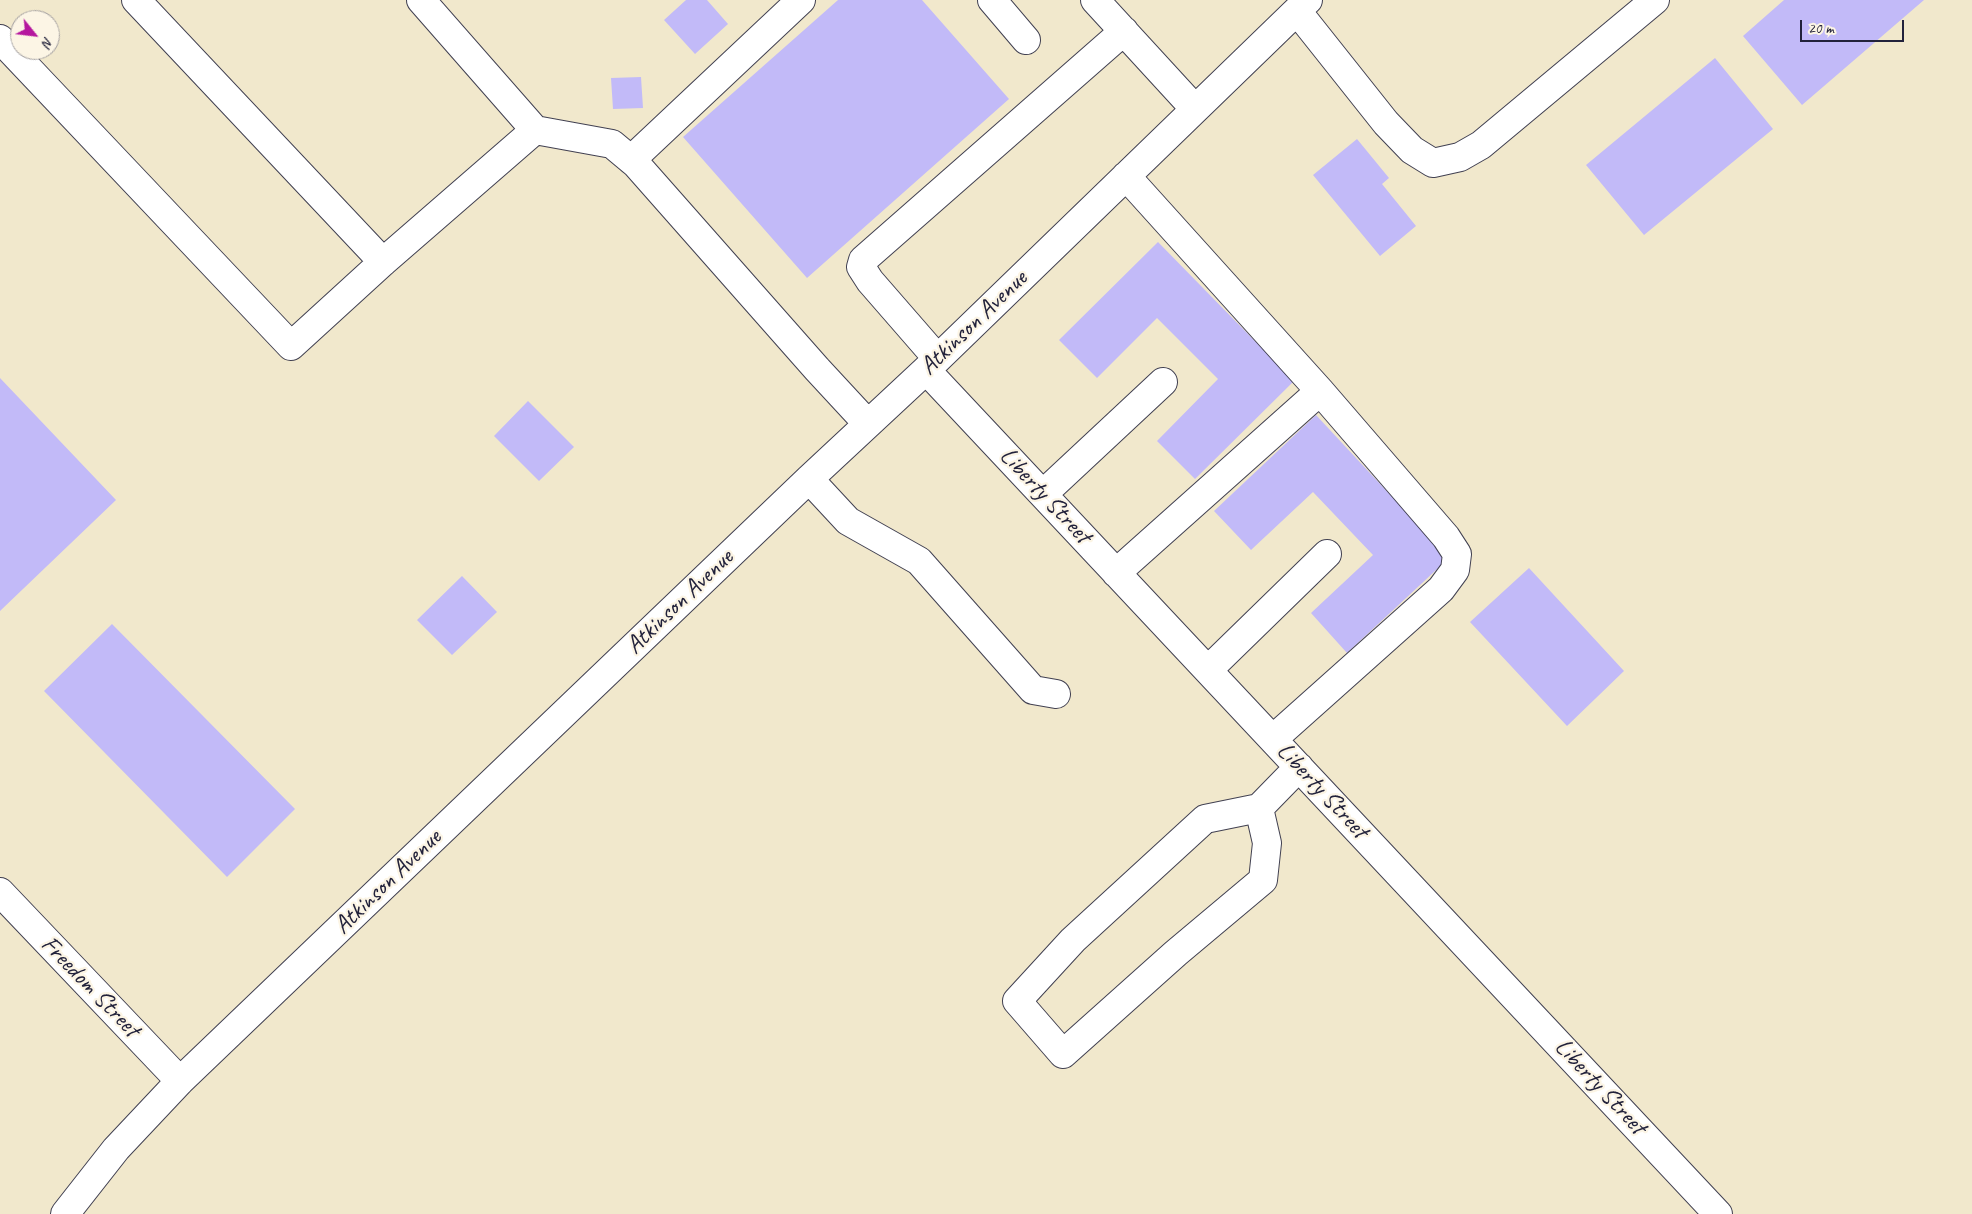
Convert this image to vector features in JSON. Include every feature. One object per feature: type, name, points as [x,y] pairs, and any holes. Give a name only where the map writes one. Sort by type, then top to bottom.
[{"type":"street","points":[[136,0],[383,262]]},
{"type":"street","points":[[421,0],[535,130],[612,144],[631,160],[867,423]]},
{"type":"street","points":[[631,160],[801,0]]},
{"type":"street","points":[[992,0],[1026,40]]},
{"type":"street","points":[[1095,0],[1195,109]]},
{"type":"street","points":[[1302,5],[1386,123],[1412,150],[1433,163],[1460,157],[1481,145],[1655,0]]},
{"type":"street","name":"Atkinson Avenue","points":[[65,1214],[116,1149],[180,1081],[867,423],[932,364],[1302,5]]},
{"type":"street","name":"Liberty Street","points":[[1124,31],[863,260],[861,267],[870,282],[932,364],[1043,494],[1718,1214]]},
{"type":"street","points":[[0,39],[291,346],[383,262],[535,130]]},
{"type":"street","points":[[1126,176],[1320,391],[1446,537],[1457,554],[1455,570],[1441,589],[1274,739]]},
{"type":"street","points":[[1043,494],[1163,382]]},
{"type":"street","points":[[1116,573],[1320,391]]},
{"type":"street","points":[[809,479],[848,521],[919,561],[1033,690],[1056,694]]},
{"type":"street","points":[[1208,670],[1327,554]]},
{"type":"street","points":[[1259,808],[1267,843],[1263,880],[1176,953],[1063,1054],[1017,1001],[1073,940],[1205,819],[1259,808],[1299,767]]},
{"type":"street","name":"Freedom Street","points":[[0,892],[180,1081]]},
{"type":"building","points":[[686,0],[707,0],[728,24],[695,54],[664,20]]},
{"type":"building","points":[[838,0],[922,0],[1009,99],[807,278],[683,137]]},
{"type":"building","points":[[1784,0],[1924,0],[1802,105],[1743,36]]},
{"type":"building","points":[[1715,58],[1773,129],[1644,235],[1586,165]]},
{"type":"building","points":[[641,77],[643,108],[613,109],[611,78]]},
{"type":"building","points":[[1357,139],[1389,178],[1382,184],[1416,226],[1380,256],[1313,175]]},
{"type":"building","points":[[1158,242],[1294,381],[1195,479],[1157,441],[1218,379],[1157,318],[1097,378],[1059,340]]},
{"type":"building","points":[[0,378],[116,500],[0,611]]},
{"type":"building","points":[[528,401],[574,447],[539,481],[494,436]]},
{"type":"building","points":[[1316,415],[1449,558],[1347,653],[1311,613],[1373,555],[1313,492],[1251,550],[1214,511]]},
{"type":"building","points":[[1529,568],[1624,671],[1567,726],[1470,622]]},
{"type":"building","points":[[462,576],[497,612],[452,655],[417,620]]},
{"type":"building","points":[[112,624],[295,809],[227,877],[44,691]]}]
